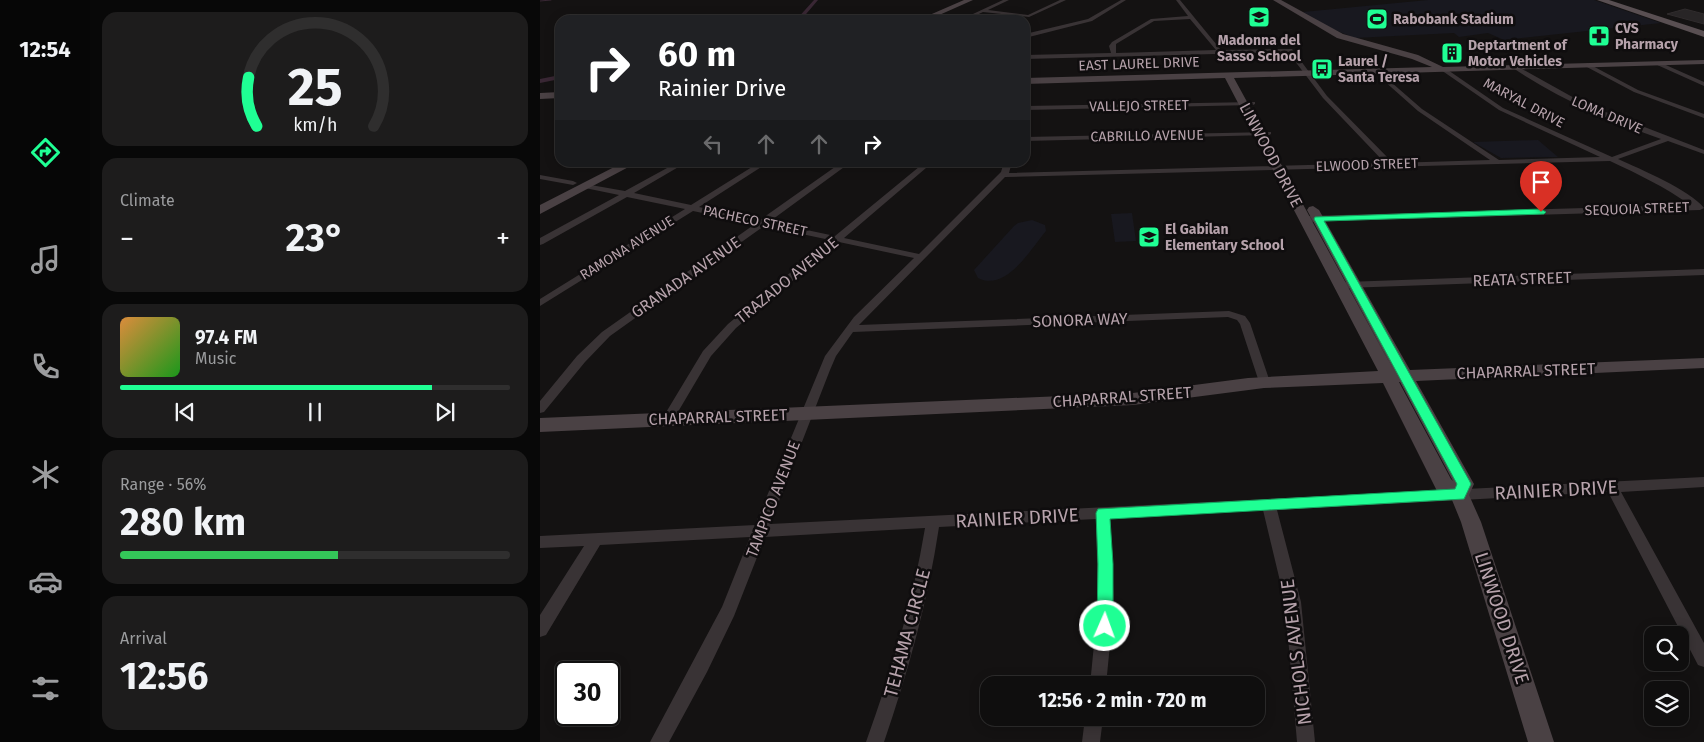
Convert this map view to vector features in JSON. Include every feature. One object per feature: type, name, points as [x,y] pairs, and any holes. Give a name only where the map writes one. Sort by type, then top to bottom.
[{"type":"main road","points":[[1602,0],[1704,34]]},
{"type":"main road","points":[[1613,0],[1704,30]]},
{"type":"street","points":[[933,15],[967,0]]},
{"type":"street","points":[[974,15],[1007,0]]},
{"type":"street","points":[[1030,16],[1064,0]]},
{"type":"street","points":[[1030,35],[1092,19],[1124,0]]},
{"type":"street","points":[[1178,0],[1220,52]]},
{"type":"street","name":"MARYAL DRIVE","points":[[1276,0],[1342,37],[1415,57],[1443,69],[1477,94],[1510,113],[1559,137],[1656,179],[1701,209]]},
{"type":"street","points":[[983,11],[1009,15]]},
{"type":"street","points":[[1114,54],[1113,43],[1151,21],[1192,17]]},
{"type":"street","points":[[1030,57],[1290,50],[1351,125],[1391,165]]},
{"type":"street","name":"EAST LAUREL DRIVE","points":[[1030,81],[1704,62]]},
{"type":"street","points":[[1657,63],[1704,84]]},
{"type":"street","points":[[1586,65],[1642,93],[1704,116]]},
{"type":"street","name":"LOMA DRIVE","points":[[1515,67],[1569,99],[1704,152]]},
{"type":"street","points":[[1376,71],[1420,110],[1497,162]]},
{"type":"street","name":"LINWOOD DRIVE","points":[[1233,75],[1397,376],[1464,484],[1459,495],[1475,534],[1541,742]]},
{"type":"street","points":[[540,95],[555,95]]},
{"type":"street","name":"VALLEJO STREET","points":[[1030,108],[1248,103]]},
{"type":"street","name":"CABRILLO AVENUE","points":[[1030,139],[1265,133]]},
{"type":"street","name":"ELWOOD STREET","points":[[1003,175],[1612,159],[1667,139]]},
{"type":"street","points":[[540,200],[605,167]]},
{"type":"street","points":[[588,186],[585,185],[586,182],[611,167]]},
{"type":"street","points":[[540,210],[624,167]]},
{"type":"street","points":[[540,242],[675,167]]},
{"type":"street","name":"RAMONA AVENUE","points":[[540,303],[758,167]]},
{"type":"street","name":"GRANADA AVENUE","points":[[540,409],[580,359],[606,334],[841,167]]},
{"type":"street","name":"TRAZADO AVENUE","points":[[668,419],[707,354],[723,334],[924,167]]},
{"type":"street","name":"TAMPICO AVENUE","points":[[659,742],[716,637],[761,531],[830,357],[850,329],[1003,175],[1006,167]]},
{"type":"street","points":[[541,177],[573,183]]},
{"type":"street","name":"PACHECO STREET","points":[[588,186],[921,257]]},
{"type":"street","name":"SEQUOIA STREET","points":[[1312,219],[1701,209]]},
{"type":"street","name":"REATA STREET","points":[[1348,285],[1704,272]]},
{"type":"street","name":"SONORA WAY","points":[[850,329],[1229,314],[1241,318],[1245,323],[1264,382]]},
{"type":"street","name":"CHAPARRAL STREET","points":[[540,425],[1159,398],[1237,384],[1264,382],[1704,363]]},
{"type":"street","name":"RAINIER DRIVE","points":[[540,542],[1704,482]]},
{"type":"street","points":[[1612,487],[1704,659]]},
{"type":"street","name":"NICHOLS AVENUE","points":[[1269,505],[1293,602],[1306,742]]},
{"type":"street","points":[[1099,676],[1106,604],[1103,513]]},
{"type":"street","name":"TEHAMA CIRCLE","points":[[875,742],[896,683],[915,618],[933,522]]},
{"type":"street","points":[[540,629],[596,539]]},
{"type":"street","points":[[1091,742],[1093,726]]},
{"type":"shaded area","points":[[1428,0],[1594,0],[1661,23],[1504,40],[1488,33],[1459,37],[1454,33],[1355,38],[1332,29],[1303,12]]},
{"type":"shaded area","points":[[1538,140],[1558,157],[1501,158],[1473,142]]},
{"type":"shaded area","points":[[1132,213],[1136,241],[1115,242],[1111,214]]},
{"type":"shaded area","points":[[1032,220],[1045,225],[1046,231],[1025,258],[1008,274],[998,279],[988,281],[978,278],[974,270],[1014,226],[1018,223]]},
{"type":"building","points":[[1685,9],[1704,14],[1704,24],[1667,14]]},
{"type":"waterway","points":[[540,1],[551,0]]},
{"type":"waterway","points":[[802,15],[816,0]]},
{"type":"waterway","points":[[540,81],[555,78]]},
{"type":"place","name":"Madonna del Sasso School","points":[[1259,17]]},
{"type":"place","name":"Rabobank Stadium","points":[[1377,19]]},
{"type":"place","name":"CVS Pharmacy","points":[[1599,36]]},
{"type":"place","name":"Deptartment of Motor Vehicles","points":[[1452,53]]},
{"type":"place","name":"Laurel / Santa Teresa","points":[[1322,69]]},
{"type":"place","name":"El Gabilan Elementary School","points":[[1149,237]]},
{"type":"route","points":[[1105,626],[1106,564],[1103,513],[1459,495],[1464,484],[1318,219],[1541,212]]}]
